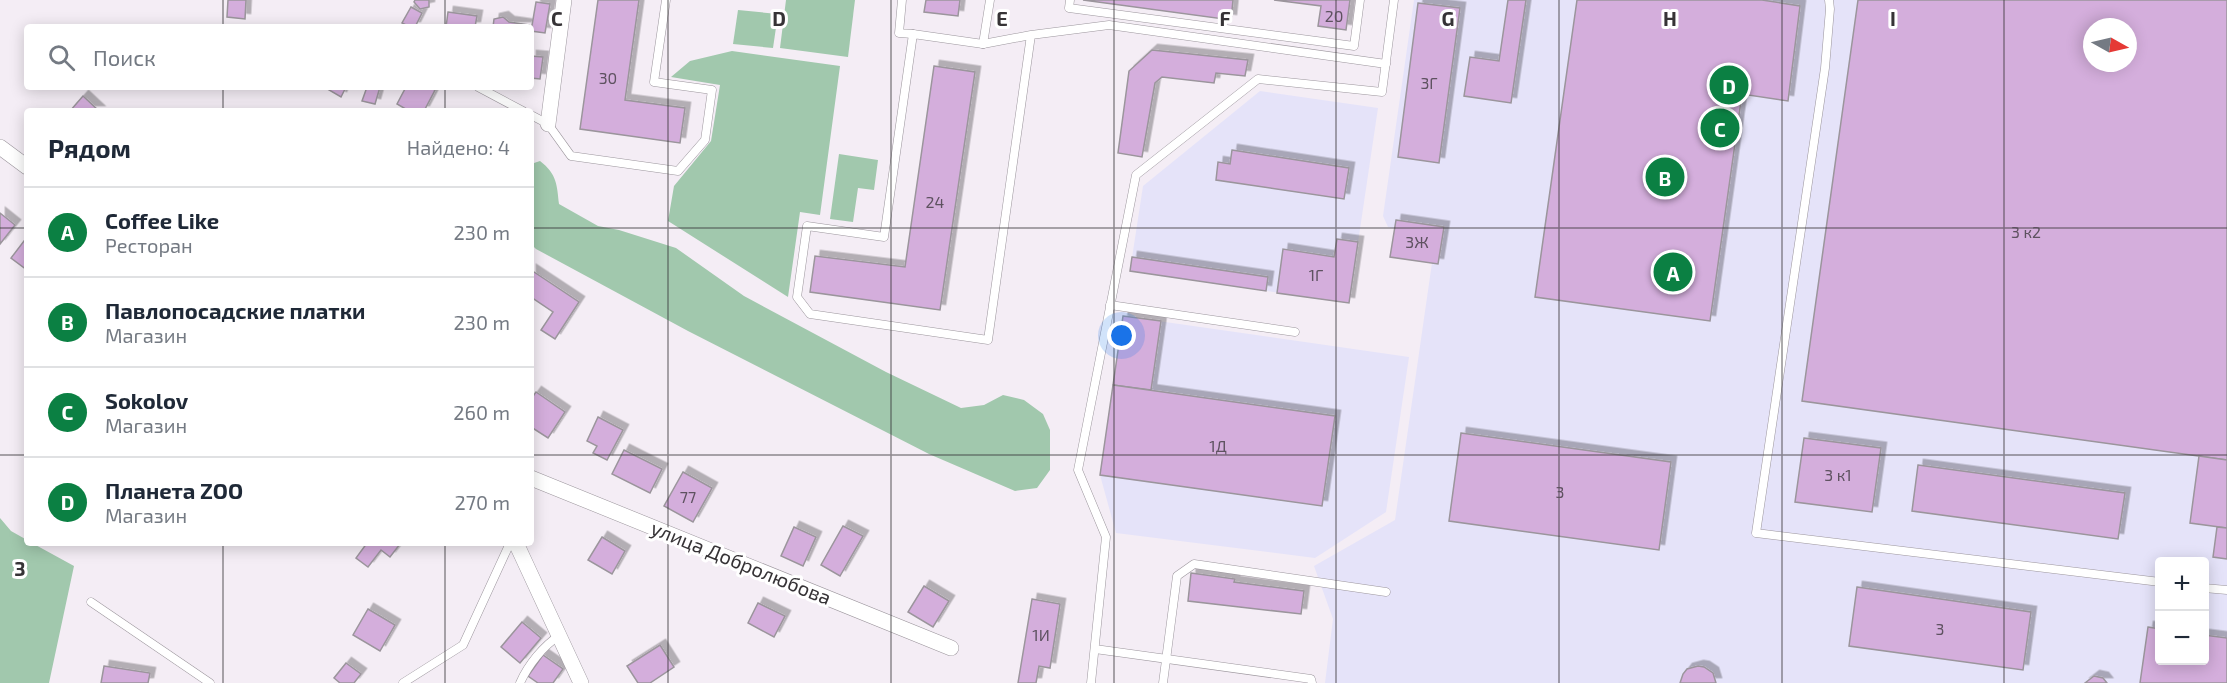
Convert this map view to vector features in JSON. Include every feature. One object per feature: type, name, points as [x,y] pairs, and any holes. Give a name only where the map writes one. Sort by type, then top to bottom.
[{"type":"street","points":[[548,124],[564,0]]},
{"type":"street","points":[[0,147],[24,165]]},
{"type":"street","name":"улица Добролюбова","points":[[534,479],[951,648]]},
{"type":"street","points":[[517,546],[581,683]]},
{"type":"lane","points":[[534,117],[548,124],[571,156],[678,171],[705,140],[712,90],[654,82],[666,0]]},
{"type":"lane","points":[[902,0],[899,33],[984,44],[1031,35],[1109,26],[1386,64]]},
{"type":"lane","points":[[984,44],[990,0]]},
{"type":"lane","points":[[1070,0],[1069,8],[1205,21],[1354,46],[1360,0]]},
{"type":"lane","points":[[1091,683],[1106,537],[1078,470],[1136,175],[1258,79],[1382,92],[1394,0]]},
{"type":"lane","points":[[1829,0],[1825,68],[1756,532],[2155,581]]},
{"type":"lane","points":[[913,34],[884,237],[807,226],[797,297],[810,314],[988,340],[1031,35]]},
{"type":"lane","points":[[484,90],[517,108]]},
{"type":"lane","points":[[1110,305],[1295,332]]},
{"type":"lane","points":[[403,683],[464,645],[509,546]]},
{"type":"lane","points":[[1163,683],[1177,576],[1194,564],[1386,592]]},
{"type":"lane","points":[[2209,588],[2227,590]]},
{"type":"lane","points":[[91,602],[210,683]]},
{"type":"lane","points":[[520,683],[524,672],[550,642],[560,635]]},
{"type":"lane","points":[[1095,649],[1311,679],[1312,683]]},
{"type":"shaded area","points":[[1414,0],[2227,0],[2227,683],[1325,683],[1333,619],[1314,566],[1395,520],[1436,235],[1388,227],[1383,216]]},
{"type":"shaded area","points":[[1260,91],[1378,108],[1349,303],[1130,271],[1143,186]]},
{"type":"shaded area","points":[[1123,316],[1409,357],[1386,512],[1315,558],[1116,533],[1100,475]]},
{"type":"green space","points":[[786,0],[855,0],[848,57],[780,48]]},
{"type":"green space","points":[[738,10],[778,14],[773,48],[733,44]]},
{"type":"green space","points":[[732,51],[840,66],[820,215],[800,212],[788,297],[668,221],[674,186],[711,141],[720,85],[671,77],[690,61]]},
{"type":"green space","points":[[839,154],[878,160],[874,190],[858,188],[853,222],[830,219]]},
{"type":"green space","points":[[540,161],[553,175],[557,185],[559,204],[598,226],[619,230],[676,248],[744,296],[886,372],[961,408],[984,405],[1003,395],[1024,400],[1043,414],[1050,430],[1050,470],[1037,488],[1015,491],[929,454],[688,331],[536,249],[534,247],[534,163]]},
{"type":"green space","points":[[0,518],[11,531],[24,538],[24,546],[37,546],[74,566],[49,683],[0,683]]},
{"type":"building","points":[[228,0],[246,0],[245,19],[227,17]]},
{"type":"building","points":[[415,0],[429,0],[429,7],[420,9],[414,2]]},
{"type":"building","points":[[598,0],[639,0],[625,100],[685,108],[680,143],[580,129]]},
{"type":"building","points":[[926,0],[960,0],[958,16],[924,12]]},
{"type":"building","points":[[1083,0],[1233,0],[1231,20]]},
{"type":"building","points":[[1274,0],[1350,0],[1346,30],[1318,26],[1321,6]]},
{"type":"building","points":[[1508,0],[1526,0],[1511,103],[1464,96],[1470,57],[1499,61]]},
{"type":"building","points":[[1577,0],[1762,0],[1800,6],[1788,101],[1742,94],[1710,321],[1535,297]]},
{"type":"building","points":[[1858,0],[2227,0],[2227,460],[1802,401]]},
{"type":"building","points":[[536,2],[550,4],[545,33],[534,31],[532,24]]},
{"type":"building","points":[[1418,3],[1460,8],[1439,163],[1398,157]]},
{"type":"building","points":[[411,7],[422,13],[416,24],[402,23]]},
{"type":"building","points":[[448,12],[477,16],[476,24],[446,24]]},
{"type":"building","points":[[503,17],[509,22],[522,24],[493,24],[494,19]]},
{"type":"building","points":[[1152,50],[1248,60],[1245,76],[1216,73],[1214,83],[1162,77],[1155,83],[1142,157],[1118,153],[1129,71]]},
{"type":"building","points":[[534,56],[543,57],[540,79],[534,78]]},
{"type":"building","points":[[934,66],[975,72],[940,310],[810,292],[815,256],[905,267]]},
{"type":"building","points":[[329,90],[344,90],[341,97]]},
{"type":"building","points":[[366,90],[379,90],[375,104],[362,101]]},
{"type":"building","points":[[404,90],[435,90],[426,108],[404,108],[397,104]]},
{"type":"building","points":[[83,96],[96,108],[73,108]]},
{"type":"building","points":[[1232,150],[1349,168],[1344,199],[1216,180],[1218,162],[1230,164]]},
{"type":"building","points":[[0,213],[15,225],[0,244]]},
{"type":"building","points":[[1396,220],[1444,227],[1438,264],[1390,257]]},
{"type":"building","points":[[1337,239],[1358,242],[1349,303],[1277,293],[1283,249],[1334,257]]},
{"type":"building","points":[[24,241],[24,268],[11,258]]},
{"type":"building","points":[[1132,257],[1268,277],[1266,291],[1130,271]]},
{"type":"building","points":[[534,272],[579,302],[555,339],[541,330],[553,312],[534,299]]},
{"type":"building","points":[[1123,316],[1161,321],[1151,390],[1113,385]]},
{"type":"building","points":[[1113,385],[1335,416],[1322,506],[1100,475]]},
{"type":"building","points":[[536,392],[565,412],[548,438],[534,429],[534,395]]},
{"type":"building","points":[[598,417],[623,430],[607,460],[593,453],[597,446],[587,441]]},
{"type":"building","points":[[1461,433],[1671,462],[1659,550],[1449,521]]},
{"type":"building","points":[[1804,438],[1881,448],[1872,512],[1795,502]]},
{"type":"building","points":[[624,450],[662,469],[650,493],[612,474]]},
{"type":"building","points":[[2199,456],[2227,460],[2227,528],[2190,523]]},
{"type":"building","points":[[1918,465],[2125,493],[2118,539],[1912,511]]},
{"type":"building","points":[[683,472],[712,488],[693,522],[664,506]]},
{"type":"building","points":[[843,526],[863,536],[840,576],[821,565]]},
{"type":"building","points":[[794,527],[816,537],[803,566],[781,556]]},
{"type":"building","points":[[2217,527],[2227,528],[2227,559],[2213,557]]},
{"type":"building","points":[[602,537],[625,551],[612,574],[588,560]]},
{"type":"building","points":[[365,546],[398,546],[390,557],[381,550],[368,567],[356,558]]},
{"type":"building","points":[[1191,573],[1235,579],[1234,582],[1304,591],[1301,614],[1188,601]]},
{"type":"building","points":[[924,586],[949,601],[933,627],[908,612]]},
{"type":"building","points":[[1857,587],[2031,612],[2023,670],[1849,646]]},
{"type":"building","points":[[1032,599],[1060,604],[1050,668],[1039,666],[1036,683],[1018,683]]},
{"type":"building","points":[[758,603],[785,616],[774,637],[748,623]]},
{"type":"building","points":[[368,609],[395,625],[380,651],[353,635]]},
{"type":"building","points":[[522,622],[541,638],[520,663],[501,647]]},
{"type":"building","points":[[2148,627],[2155,628],[2155,665],[2209,665],[2209,636],[2227,638],[2227,683],[2140,683]]},
{"type":"building","points":[[660,645],[674,667],[650,683],[638,683],[627,666]]},
{"type":"building","points":[[543,655],[563,669],[553,683],[538,683],[528,676]]},
{"type":"building","points":[[346,663],[361,674],[354,683],[340,683],[334,678]]},
{"type":"building","points":[[104,666],[150,673],[148,683],[101,683]]},
{"type":"building","points":[[1698,666],[1713,673],[1716,683],[1680,683],[1687,669]]},
{"type":"building","points":[[2094,676],[2103,678],[2107,683],[2085,683]]},
{"type":"place","name":"Планета ZOO","points":[[1729,85]]},
{"type":"place","name":"Sokolov","points":[[1720,128]]},
{"type":"place","name":"Павлопосадские платки","points":[[1665,177]]},
{"type":"place","name":"Coffee Like","points":[[1673,272]]}]
